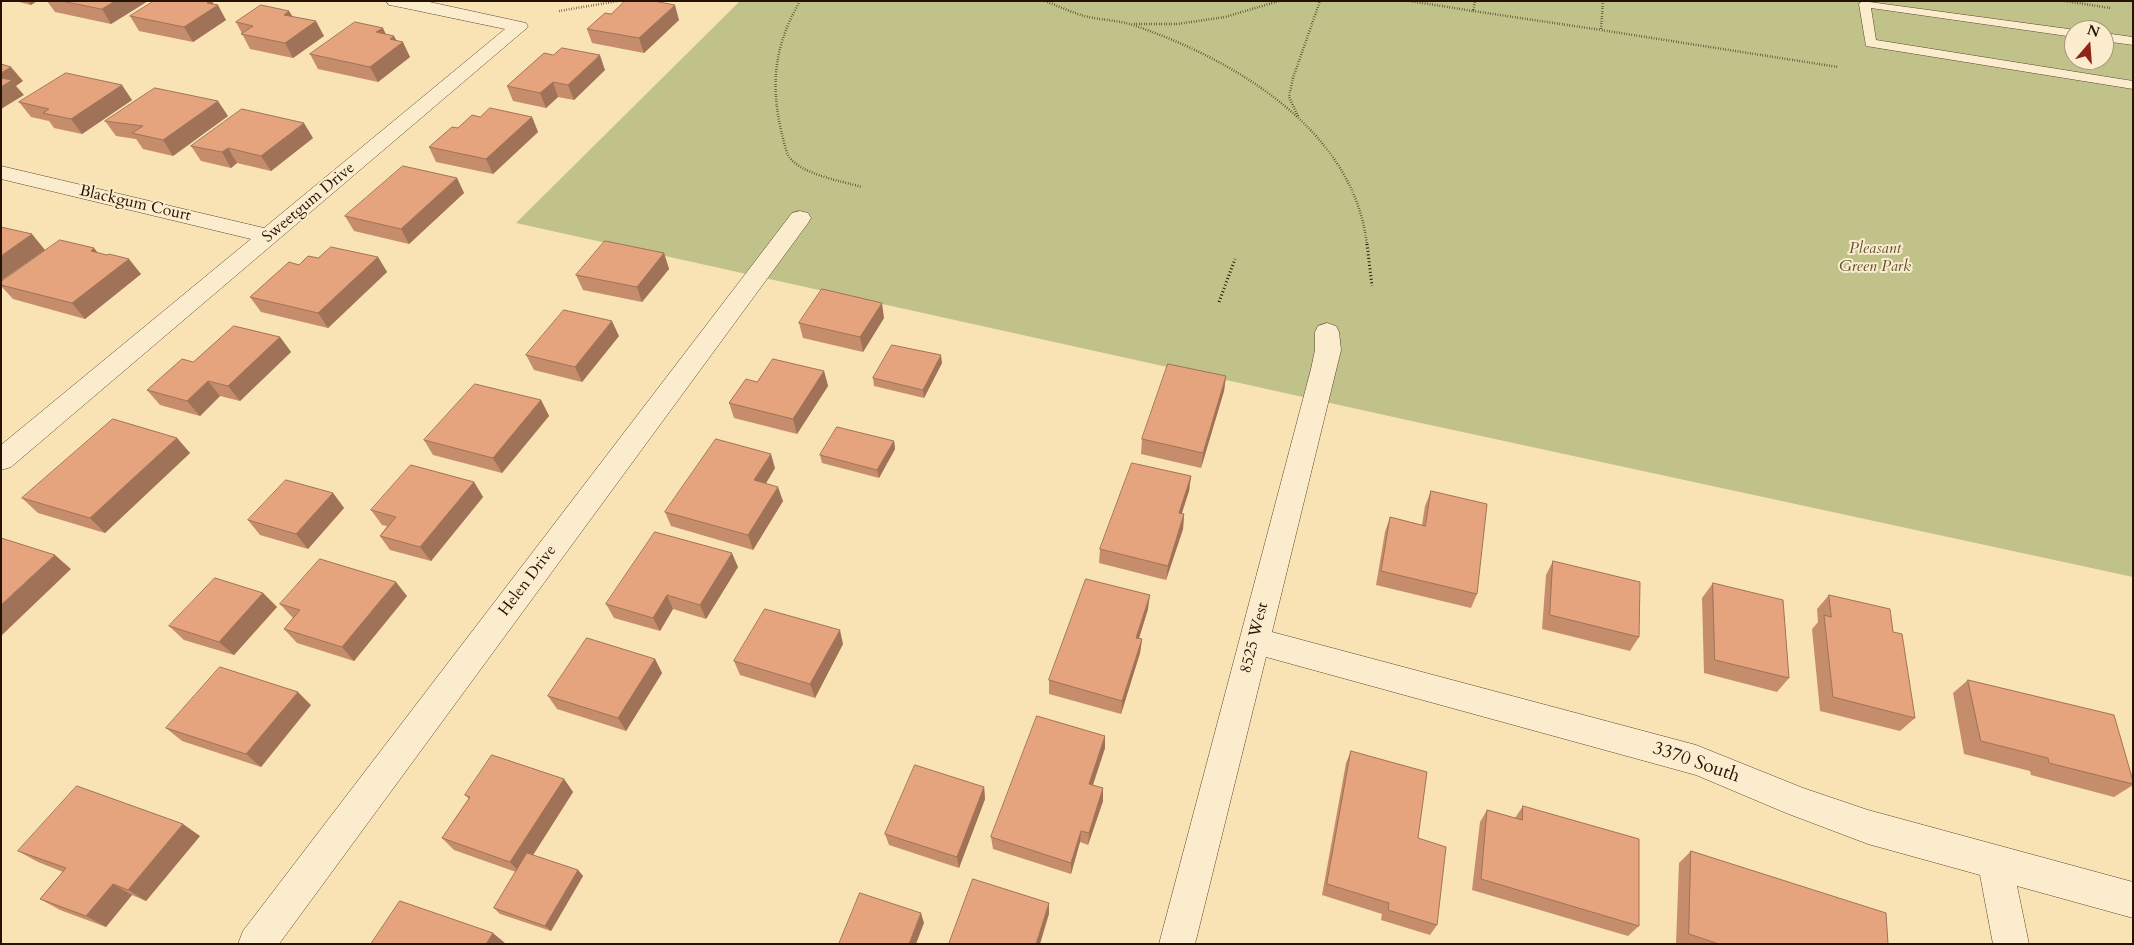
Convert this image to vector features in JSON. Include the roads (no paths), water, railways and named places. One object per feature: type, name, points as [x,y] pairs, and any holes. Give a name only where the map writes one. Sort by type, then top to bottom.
[{"type":"street","name":"Sweetgum Drive","points":[[1,460],[519,27],[474,16],[394,1]]},
{"type":"street","name":"Blackgum Court","points":[[1,172],[269,236]]},
{"type":"street","name":"Helen Drive","points":[[256,944],[800,218]]},
{"type":"street","name":"8525 West","points":[[1177,944],[1324,369],[1328,350],[1327,332]]},
{"type":"street","name":"3370 South","points":[[1254,640],[1696,760],[1807,806],[1868,828],[2133,900]]},
{"type":"street","points":[[1995,862],[2011,944]]},
{"type":"lane","points":[[2064,32],[1865,4],[1870,43],[2133,85]]},
{"type":"lane","points":[[2114,38],[2133,41]]},
{"type":"park label","name":"Pleasant Green Park","points":[[1875,258]]}]
